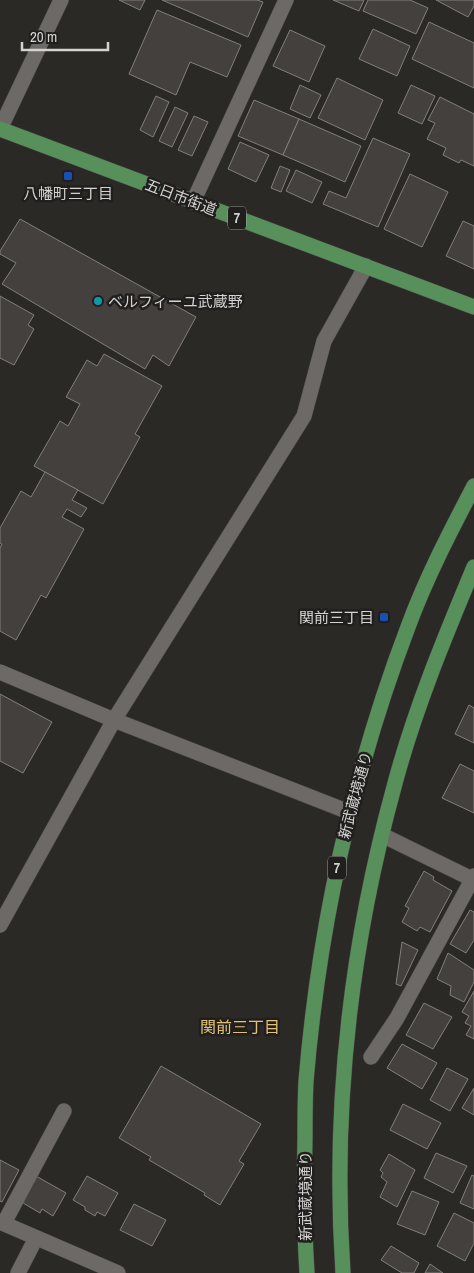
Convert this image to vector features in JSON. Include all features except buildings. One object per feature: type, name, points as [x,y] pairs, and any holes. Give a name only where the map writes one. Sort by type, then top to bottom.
[{"type":"main road","name":"五日市街道","points":[[0,129],[474,307]]},
{"type":"main road","name":"新武蔵境通り","points":[[307,1273],[304,1196],[306,1082],[322,947],[349,812],[368,746],[408,626],[474,486]]},
{"type":"main road","points":[[343,1273],[340,1199],[344,1072],[355,975],[382,835],[394,786],[434,663],[474,567]]},
{"type":"street","points":[[0,129],[61,0]]},
{"type":"street","points":[[193,202],[286,0]]},
{"type":"street","points":[[0,924],[114,720],[304,416],[324,341],[366,266]]},
{"type":"street","points":[[0,672],[114,720],[349,812]]},
{"type":"street","points":[[371,1056],[397,1018],[473,878],[382,835]]},
{"type":"street","points":[[64,1111],[2,1222],[118,1273]]},
{"type":"street","points":[[18,1273],[36,1238]]},
{"type":"place","name":"八幡町三丁目","points":[[68,176]]},
{"type":"place","name":"ベルフィーユ武蔵野","points":[[98,301]]},
{"type":"place","name":"関前三丁目","points":[[384,617]]},
{"type":"district","name":"関前三丁目","points":[[240,1027]]}]
